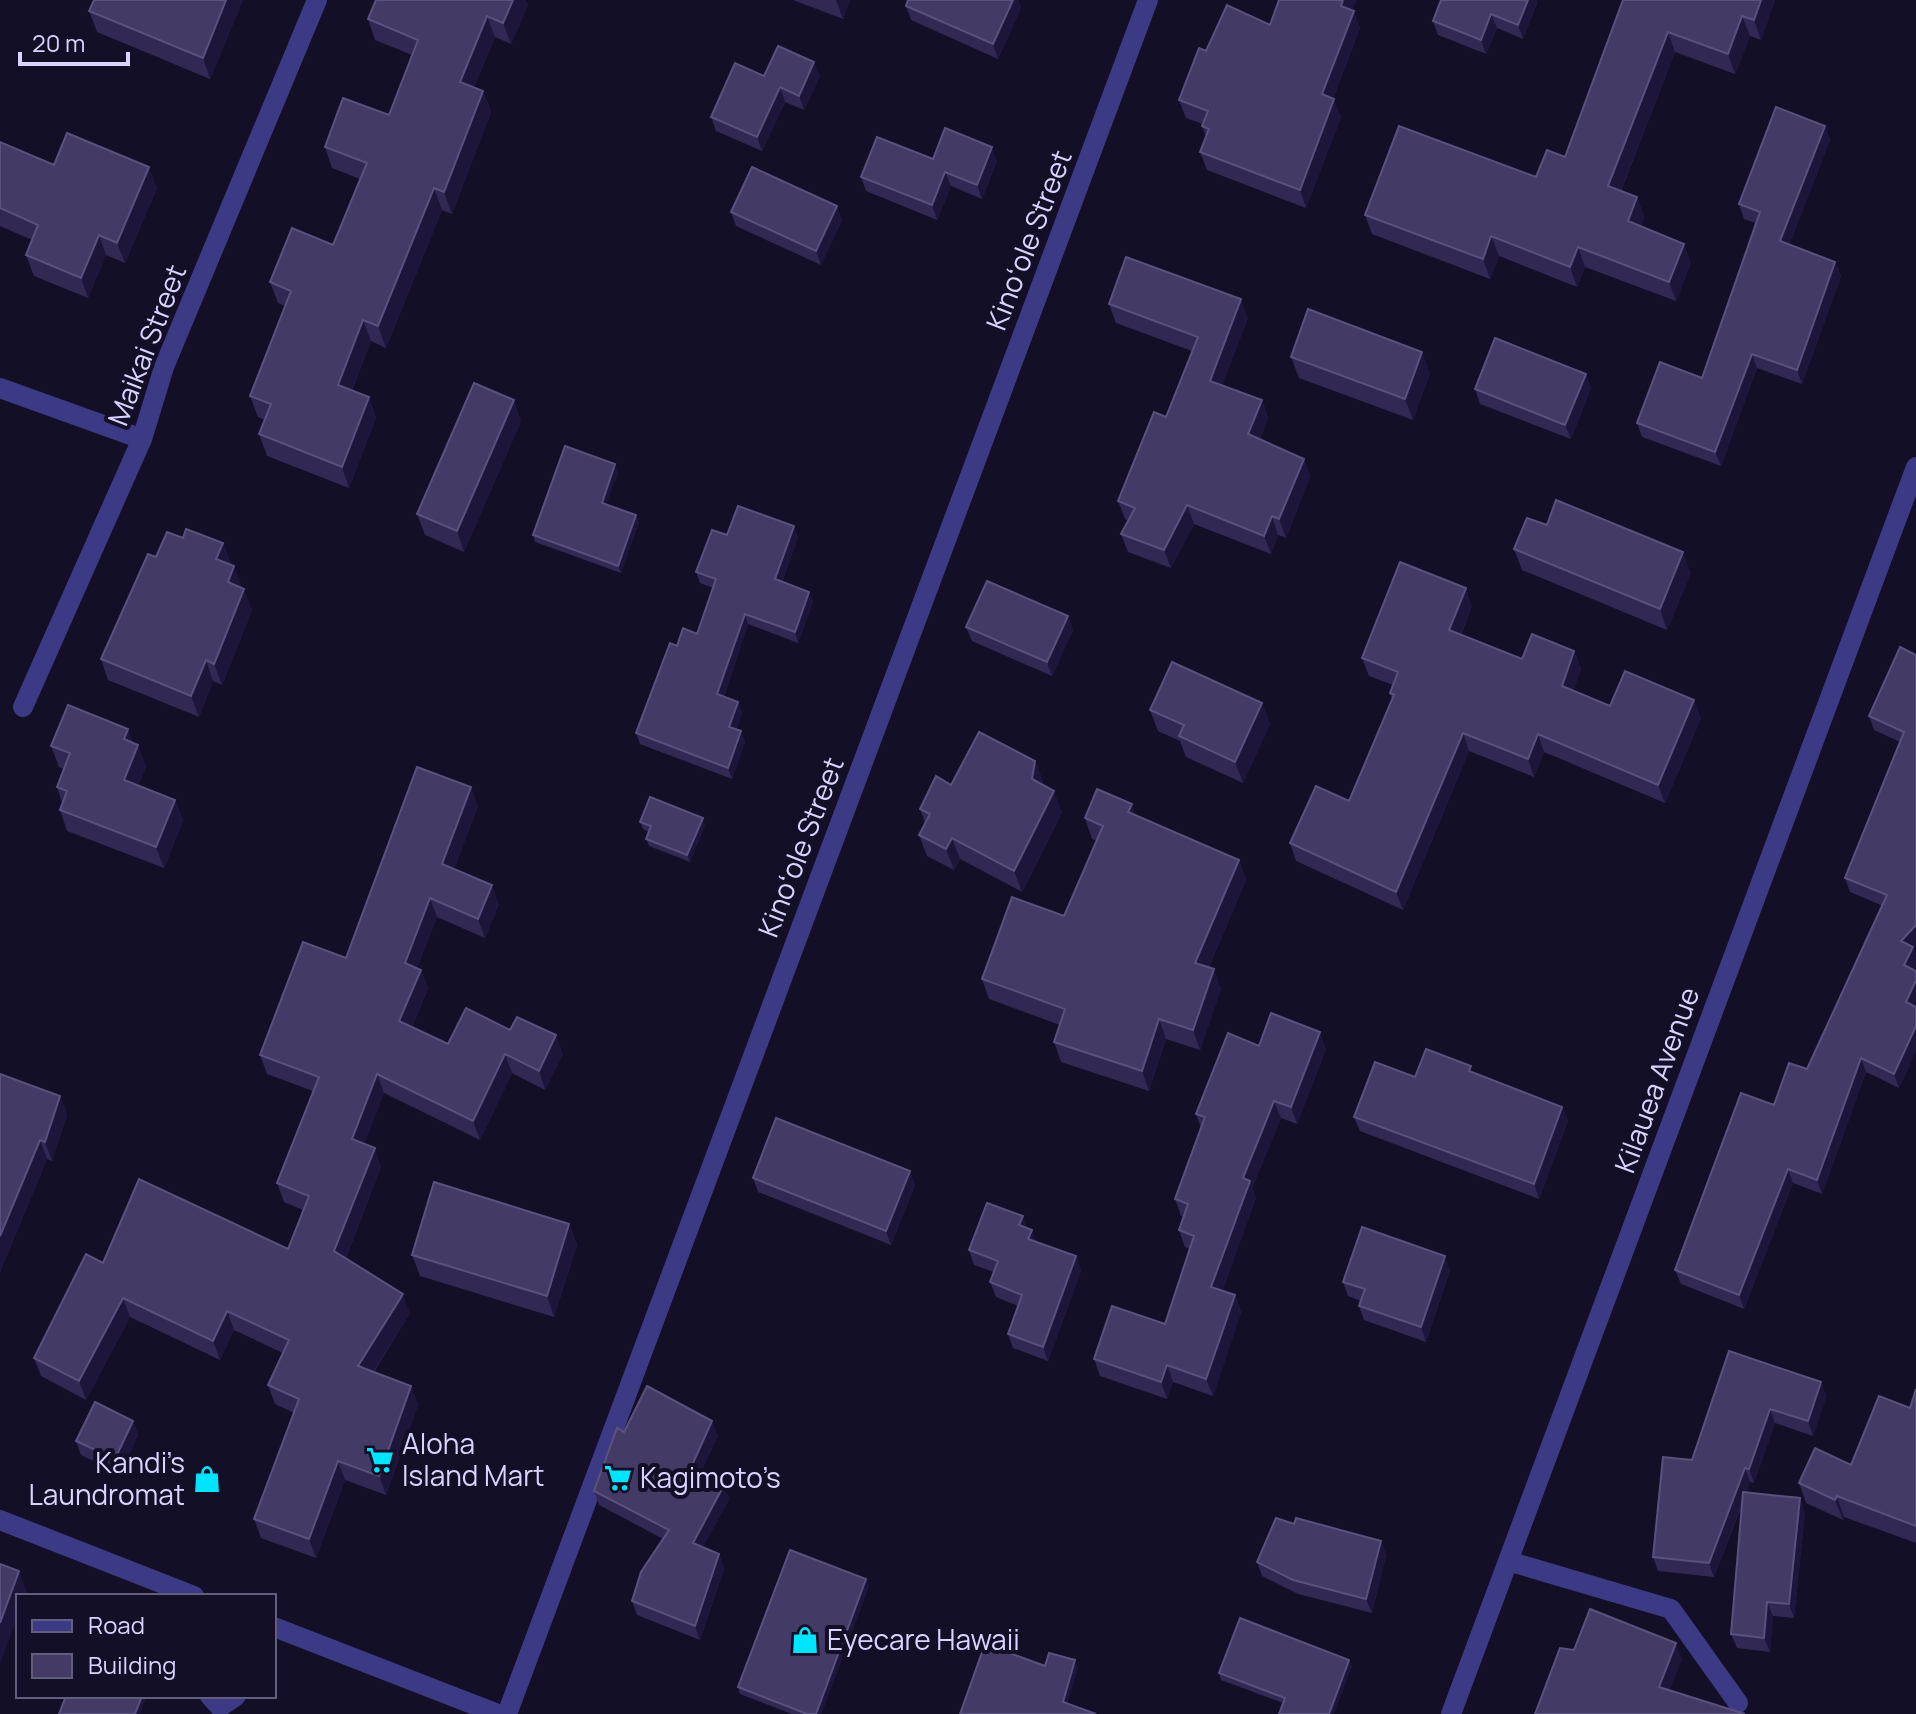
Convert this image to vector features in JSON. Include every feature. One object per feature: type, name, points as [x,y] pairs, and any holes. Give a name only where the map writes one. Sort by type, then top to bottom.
[{"type":"street","name":"Maikai Street","points":[[23,707],[142,439],[164,367],[317,0]]},
{"type":"street","name":"Kinoʻole Street","points":[[507,1714],[1148,0]]},
{"type":"street","points":[[0,388],[142,439]]},
{"type":"street","name":"Kilauea Avenue","points":[[1451,1714],[1916,467]]},
{"type":"street","points":[[0,1520],[189,1594]]},
{"type":"street","points":[[1508,1561],[1671,1609],[1738,1703]]},
{"type":"street","points":[[276,1628],[498,1714]]},
{"type":"building","points":[[94,0],[226,0],[203,58],[89,11]]},
{"type":"building","points":[[376,0],[513,0],[503,23],[487,16],[460,82],[483,91],[444,192],[434,188],[378,326],[363,320],[338,385],[369,397],[342,467],[259,434],[271,404],[250,396],[291,291],[270,282],[292,228],[333,245],[367,163],[325,147],[343,98],[389,115],[418,40],[368,19]]},
{"type":"building","points":[[908,0],[1013,0],[993,44],[906,6]]},
{"type":"building","points":[[1279,0],[1343,0],[1341,6],[1354,11],[1322,94],[1334,99],[1300,190],[1200,152],[1209,129],[1202,126],[1208,111],[1179,100],[1199,48],[1206,51],[1227,5],[1270,25]]},
{"type":"building","points":[[1441,0],[1528,0],[1518,25],[1491,14],[1481,40],[1433,21]]},
{"type":"building","points":[[1623,0],[1761,0],[1754,20],[1742,16],[1728,54],[1668,32],[1608,186],[1637,197],[1628,221],[1684,244],[1669,282],[1578,247],[1570,267],[1491,236],[1483,259],[1365,215],[1399,126],[1536,177],[1547,150],[1565,157]]},
{"type":"building","points":[[778,46],[814,62],[799,96],[780,87],[757,137],[711,117],[735,63],[764,76]]},
{"type":"building","points":[[1776,107],[1825,126],[1780,241],[1835,262],[1797,370],[1752,354],[1715,452],[1637,423],[1660,362],[1702,378],[1760,212],[1739,204]]},
{"type":"building","points":[[945,128],[992,147],[977,185],[945,172],[932,205],[861,177],[877,137],[933,159]]},
{"type":"building","points":[[67,133],[149,167],[117,243],[99,235],[81,278],[26,255],[38,225],[0,208],[0,142],[54,165]]},
{"type":"building","points":[[752,167],[837,206],[816,251],[731,212]]},
{"type":"building","points":[[1126,257],[1241,299],[1210,381],[1262,400],[1248,434],[1304,459],[1279,519],[1272,516],[1264,536],[1187,505],[1164,550],[1121,534],[1135,508],[1118,501],[1154,412],[1166,417],[1198,337],[1109,304]]},
{"type":"building","points":[[1308,309],[1422,352],[1405,399],[1291,357]]},
{"type":"building","points":[[1495,338],[1586,374],[1565,425],[1475,389]]},
{"type":"building","points":[[474,383],[514,400],[457,531],[417,514]]},
{"type":"building","points":[[565,446],[615,464],[602,503],[636,515],[618,566],[533,535]]},
{"type":"building","points":[[1556,500],[1683,552],[1660,609],[1514,549],[1527,518],[1547,525]]},
{"type":"building","points":[[738,506],[794,526],[775,579],[809,592],[795,632],[745,614],[717,694],[738,702],[729,727],[741,731],[728,768],[636,733],[670,643],[677,646],[683,628],[697,634],[716,579],[696,572],[712,530],[727,535]]},
{"type":"building","points":[[186,529],[223,543],[216,559],[234,566],[228,582],[244,589],[214,664],[206,660],[191,696],[101,659],[148,554],[156,557],[167,532],[183,538]]},
{"type":"building","points":[[1400,562],[1466,588],[1449,630],[1522,659],[1532,634],[1574,651],[1562,686],[1610,706],[1625,671],[1694,700],[1658,785],[1538,734],[1528,759],[1463,733],[1396,892],[1290,843],[1316,786],[1349,801],[1394,695],[1390,693],[1398,672],[1362,658]]},
{"type":"building","points":[[987,581],[1068,616],[1047,662],[966,627]]},
{"type":"building","points":[[1900,647],[1916,655],[1916,925],[1901,941],[1913,947],[1904,965],[1916,971],[1916,980],[1906,1002],[1916,1007],[1916,1026],[1894,1074],[1861,1058],[1817,1180],[1788,1169],[1739,1295],[1675,1270],[1741,1093],[1774,1105],[1789,1063],[1807,1069],[1887,895],[1845,878],[1904,732],[1869,716]]},
{"type":"building","points":[[1172,662],[1262,703],[1235,762],[1179,736],[1184,725],[1150,710]]},
{"type":"building","points":[[68,705],[128,729],[124,739],[138,745],[124,780],[175,800],[156,847],[60,810],[67,791],[57,787],[70,753],[51,746]]},
{"type":"building","points":[[979,732],[1035,761],[1032,779],[1054,791],[1014,871],[952,838],[946,849],[919,835],[930,814],[920,809],[936,776],[951,785]]},
{"type":"building","points":[[417,767],[471,787],[442,864],[492,885],[478,919],[430,898],[405,963],[421,970],[399,1021],[448,1044],[466,1008],[510,1030],[517,1017],[556,1035],[539,1071],[505,1054],[473,1121],[377,1074],[352,1139],[375,1148],[334,1251],[403,1294],[358,1366],[411,1386],[379,1476],[338,1461],[309,1539],[254,1519],[299,1399],[268,1385],[289,1340],[227,1311],[213,1341],[123,1298],[79,1381],[34,1358],[86,1254],[103,1263],[139,1179],[288,1249],[309,1196],[277,1183],[319,1077],[260,1055],[303,942],[346,958]]},
{"type":"building","points":[[1097,789],[1132,804],[1128,812],[1239,860],[1195,963],[1214,969],[1193,1030],[1159,1019],[1142,1071],[1054,1042],[1065,1009],[982,979],[1012,897],[1064,916],[1103,826],[1085,818]]},
{"type":"building","points":[[650,797],[703,818],[687,855],[646,839],[651,826],[640,822]]},
{"type":"building","points":[[1271,1013],[1320,1032],[1291,1107],[1274,1101],[1243,1178],[1250,1181],[1211,1287],[1235,1295],[1206,1379],[1167,1365],[1161,1382],[1094,1359],[1112,1306],[1165,1324],[1194,1236],[1179,1230],[1188,1204],[1175,1199],[1205,1117],[1196,1114],[1228,1033],[1259,1046]]},
{"type":"building","points":[[1426,1049],[1471,1066],[1469,1071],[1562,1107],[1534,1184],[1354,1117],[1375,1062],[1415,1077]]},
{"type":"building","points":[[0,1074],[60,1096],[45,1142],[40,1140],[0,1236]]},
{"type":"building","points":[[776,1118],[910,1171],[886,1231],[753,1178]]},
{"type":"building","points":[[434,1182],[569,1224],[547,1296],[412,1255]]},
{"type":"building","points":[[987,1203],[1023,1216],[1019,1225],[1032,1230],[1028,1239],[1076,1256],[1043,1347],[1008,1334],[1022,1295],[990,1282],[998,1261],[969,1250]]},
{"type":"building","points":[[1362,1227],[1445,1256],[1421,1327],[1359,1306],[1365,1289],[1343,1282]]},
{"type":"building","points":[[1729,1351],[1821,1382],[1808,1421],[1770,1409],[1749,1469],[1745,1468],[1709,1563],[1653,1557],[1663,1457],[1692,1460]]},
{"type":"building","points":[[647,1386],[712,1421],[689,1472],[704,1479],[707,1474],[724,1485],[693,1543],[719,1554],[695,1626],[632,1601],[641,1572],[669,1530],[594,1491],[617,1428],[624,1432]]},
{"type":"building","points":[[1916,1389],[1916,1526],[1837,1496],[1835,1500],[1799,1483],[1815,1448],[1851,1465],[1879,1396],[1910,1408]]},
{"type":"building","points":[[95,1402],[133,1421],[115,1459],[76,1441]]},
{"type":"building","points":[[1743,1492],[1800,1498],[1789,1604],[1767,1602],[1764,1638],[1731,1634]]},
{"type":"building","points":[[1276,1518],[1294,1524],[1296,1518],[1381,1541],[1366,1599],[1293,1580],[1257,1562]]},
{"type":"building","name":"Eyecare Hawaii","points":[[790,1550],[866,1579],[816,1714],[807,1714],[738,1687]]},
{"type":"building","points":[[0,1564],[19,1571],[0,1623]]},
{"type":"building","points":[[1590,1609],[1676,1643],[1659,1687],[1745,1714],[1535,1714],[1560,1648],[1574,1650]]},
{"type":"building","points":[[1240,1618],[1349,1660],[1329,1714],[1279,1714],[1285,1698],[1219,1673]]},
{"type":"building","points":[[985,1644],[1045,1666],[1049,1653],[1075,1660],[1063,1702],[1096,1714],[960,1714]]},
{"type":"building","points":[[65,1698],[141,1698],[135,1714],[59,1714]]},
{"type":"place","name":"Aloha Island Mart","points":[[380,1460]]},
{"type":"place","name":"Kagimoto’s","points":[[618,1478]]},
{"type":"place","name":"Kandi’s Laundromat","points":[[207,1479]]},
{"type":"place","name":"Eyecare Hawaii","points":[[805,1640]]}]
